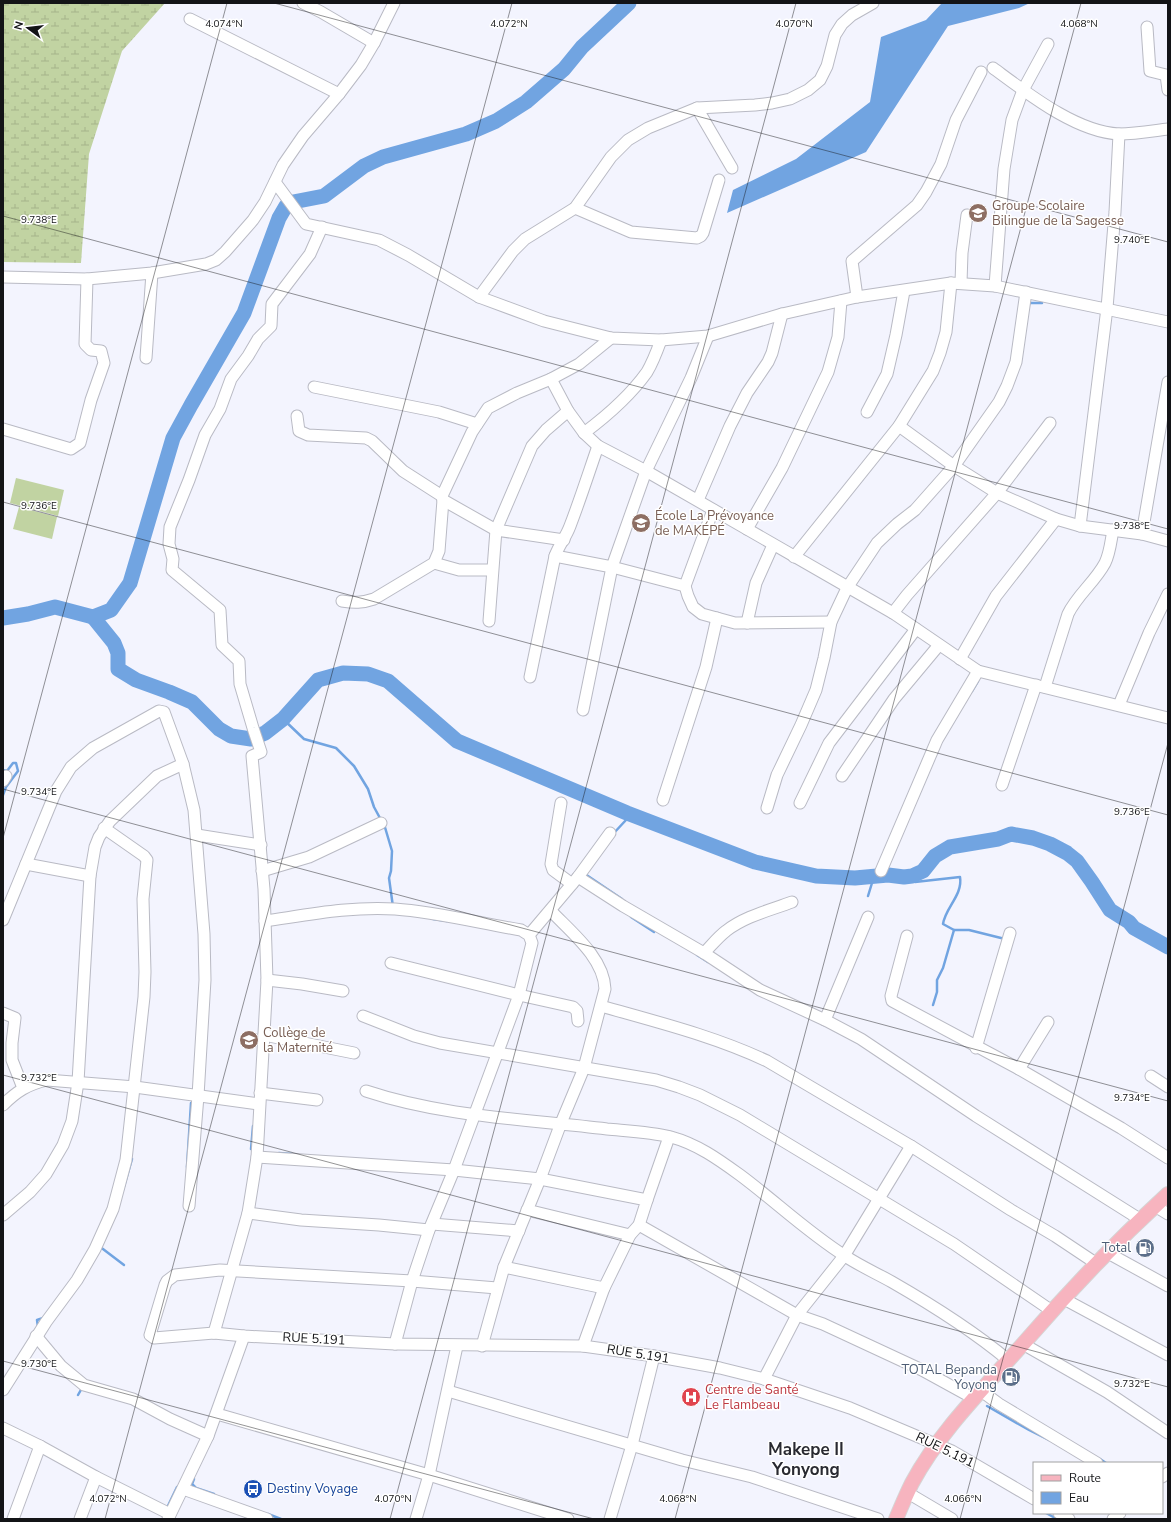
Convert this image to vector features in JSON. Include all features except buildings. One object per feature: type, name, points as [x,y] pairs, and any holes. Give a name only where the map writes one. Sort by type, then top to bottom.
[{"type":"main road","points":[[896,1519],[920,1471],[938,1444],[977,1394],[1052,1311],[1168,1194]]},
{"type":"street","points":[[302,3],[321,12],[374,43]]},
{"type":"street","points":[[3,277],[88,278],[152,273],[206,264],[216,260],[253,220],[265,202],[283,165],[303,136],[339,94],[362,64],[393,3]]},
{"type":"street","points":[[479,297],[525,239],[575,208],[612,157],[628,140],[648,128],[697,108],[772,103],[790,99],[808,90],[820,80],[827,66],[835,36],[842,24],[852,15],[873,3]]},
{"type":"street","points":[[190,19],[339,94]]},
{"type":"street","points":[[1147,27],[1150,71],[1166,74],[1168,90]]},
{"type":"street","points":[[995,286],[1005,161],[1012,120],[1023,90],[1048,44]]},
{"type":"street","points":[[993,68],[1023,90],[1076,123],[1095,130],[1119,134],[1168,129]]},
{"type":"street","points":[[857,298],[852,261],[917,205],[926,192],[941,164],[956,120],[982,72]]},
{"type":"street","points":[[697,108],[732,168]]},
{"type":"street","points":[[1080,526],[1107,308],[1115,212],[1119,134]]},
{"type":"street","points":[[575,208],[631,232],[697,238],[703,234],[719,180]]},
{"type":"street","points":[[275,182],[306,224],[379,240],[408,254],[479,297],[544,322],[611,338],[661,340],[708,336],[782,314],[841,301],[956,283],[995,286],[1107,308],[1168,322]]},
{"type":"street","points":[[794,557],[899,426],[933,371],[946,332],[962,253],[967,214]]},
{"type":"street","points":[[214,1332],[230,1271],[248,1213],[256,1158],[267,980],[262,871],[252,756],[261,752],[240,684],[238,661],[222,644],[220,610],[172,570],[173,559],[169,544],[170,527],[189,480],[205,434],[220,409],[231,379],[248,356],[258,339],[271,326],[272,304],[310,254],[322,227]]},
{"type":"street","points":[[146,358],[152,273]]},
{"type":"street","points":[[3,429],[71,449],[80,444],[91,400],[104,363],[101,351],[91,350],[85,344],[88,278]]},
{"type":"street","points":[[867,412],[887,374],[904,291]]},
{"type":"street","points":[[768,808],[777,775],[816,690],[831,622],[847,588],[877,543],[897,524],[915,510],[954,466],[998,402],[1007,386],[1016,362],[1026,292]]},
{"type":"street","points":[[747,529],[782,468],[828,372],[838,337],[841,301]]},
{"type":"street","points":[[698,500],[747,393],[768,362],[772,353],[782,314]]},
{"type":"street","points":[[583,710],[612,567],[646,470],[691,378],[708,336]]},
{"type":"street","points":[[342,601],[354,603],[374,599],[434,563],[439,551],[443,498],[472,432],[488,408],[551,379],[588,358],[611,338]]},
{"type":"street","points":[[584,433],[615,409],[636,384],[652,362],[661,340]]},
{"type":"street","points":[[551,379],[568,411],[584,433],[598,446],[646,470],[892,613],[978,671],[1168,718]]},
{"type":"street","points":[[1142,534],[1168,382]]},
{"type":"street","points":[[314,387],[439,412],[477,424]]},
{"type":"street","points":[[489,622],[496,530],[532,446],[546,430],[568,411]]},
{"type":"street","points":[[297,416],[299,431],[308,435],[366,438],[372,441],[402,471],[496,530],[564,540]]},
{"type":"street","points":[[892,613],[906,595],[998,493],[1050,423]]},
{"type":"street","points":[[899,426],[954,466],[998,493],[1056,519],[1080,526],[1142,534],[1168,540]]},
{"type":"street","points":[[530,677],[555,556],[571,525],[598,446]]},
{"type":"street","points":[[713,510],[685,586],[693,607],[702,614],[735,623],[831,622]]},
{"type":"street","points":[[960,659],[996,596],[1056,519]]},
{"type":"street","points":[[1002,785],[1068,614],[1072,605],[1101,570],[1106,561],[1113,530]]},
{"type":"street","points":[[747,623],[756,583],[773,545]]},
{"type":"street","points":[[555,556],[612,567],[685,586]]},
{"type":"street","points":[[434,563],[459,570],[492,570]]},
{"type":"street","points":[[1120,705],[1149,632],[1168,594]]},
{"type":"street","points":[[663,800],[706,667],[717,618]]},
{"type":"street","points":[[800,803],[829,743],[916,629]]},
{"type":"street","points":[[842,776],[894,699],[939,645]]},
{"type":"street","points":[[881,871],[937,740],[978,671]]},
{"type":"street","points":[[3,920],[56,791],[71,767],[93,748],[161,711],[165,714],[183,764],[190,791],[197,835],[203,904],[205,958],[198,1096],[189,1206]]},
{"type":"street","points":[[3,1215],[38,1184],[63,1145],[72,1121],[78,1082],[90,876],[94,847],[104,828],[122,808],[157,776],[183,764]]},
{"type":"street","points":[[561,803],[550,864],[553,870],[623,906],[704,953],[760,990],[826,1020],[861,1039],[976,1116],[1141,1220]]},
{"type":"street","points":[[262,871],[309,857],[381,823]]},
{"type":"street","points":[[3,1390],[36,1336],[77,1280],[95,1249],[112,1210],[126,1160],[135,1087],[146,972],[143,899],[147,860],[144,856],[104,828]]},
{"type":"street","points":[[529,935],[575,881],[610,833]]},
{"type":"street","points":[[197,835],[260,845]]},
{"type":"street","points":[[26,864],[90,876]]},
{"type":"street","points":[[704,953],[726,931],[736,924],[792,902]]},
{"type":"street","points":[[265,921],[326,913],[369,909],[394,909],[415,911],[521,930],[529,935],[532,943],[519,995],[473,1115],[454,1170],[430,1227],[412,1281],[395,1344]]},
{"type":"street","points":[[482,1346],[504,1267],[540,1179],[560,1123],[584,1068],[605,989],[605,980],[599,964],[586,947],[551,911]]},
{"type":"street","points":[[826,1020],[868,917]]},
{"type":"street","points":[[976,1048],[1010,933]]},
{"type":"street","points":[[907,936],[891,996],[892,1001],[976,1048],[1019,1069],[1121,1128],[1168,1158]]},
{"type":"street","points":[[391,963],[573,1007],[577,1010],[578,1021]]},
{"type":"street","points":[[267,980],[343,991]]},
{"type":"street","points":[[601,1006],[688,1030],[746,1051],[787,1072],[911,1146],[1097,1264]]},
{"type":"street","points":[[3,1013],[15,1018],[12,1043],[12,1060],[23,1088]]},
{"type":"street","points":[[363,1016],[427,1040],[656,1080],[700,1095],[740,1115],[954,1244],[1052,1311]]},
{"type":"street","points":[[1019,1069],[1048,1022]]},
{"type":"street","points":[[264,1035],[354,1053]]},
{"type":"street","points":[[1151,1076],[1168,1087]]},
{"type":"street","points":[[3,1105],[23,1088],[35,1082],[47,1080],[135,1087],[198,1096],[317,1100]]},
{"type":"street","points":[[366,1091],[402,1102],[473,1115],[560,1123],[669,1137],[691,1143],[708,1152],[759,1189],[791,1216],[844,1256],[892,1282],[946,1315],[982,1338],[1008,1360]]},
{"type":"street","points":[[583,1346],[604,1288],[630,1235],[639,1224],[669,1137]]},
{"type":"street","points":[[764,1379],[797,1315],[844,1256],[911,1146]]},
{"type":"street","points":[[256,1158],[454,1170],[540,1179],[647,1200]]},
{"type":"street","points":[[1155,1206],[1168,1214]]},
{"type":"street","points":[[527,1210],[630,1235]]},
{"type":"street","points":[[248,1213],[301,1220],[519,1231]]},
{"type":"street","points":[[639,1224],[797,1315],[822,1324],[977,1394],[1095,1462]]},
{"type":"street","points":[[1108,1253],[1168,1286]]},
{"type":"street","points":[[504,1267],[604,1288]]},
{"type":"street","name":"RUE 5.191","points":[[230,1271],[210,1271],[176,1275],[171,1277],[165,1285],[150,1335],[154,1338],[214,1332],[244,1336],[395,1344],[457,1346],[583,1346],[654,1356],[720,1368],[764,1379],[850,1408],[938,1444],[1033,1498]]},
{"type":"street","points":[[230,1271],[412,1281],[497,1288]]},
{"type":"street","points":[[1064,1299],[1168,1355]]},
{"type":"street","points":[[36,1336],[61,1366],[84,1385],[133,1399],[176,1422],[208,1436]]},
{"type":"street","points":[[3,1428],[40,1446],[169,1517],[208,1436],[244,1336]]},
{"type":"street","points":[[1023,1344],[1107,1392],[1168,1433]]},
{"type":"street","points":[[416,1519],[429,1475],[457,1346]]},
{"type":"street","points":[[610,1519],[632,1445],[654,1356]]},
{"type":"street","points":[[448,1391],[682,1460],[752,1477],[878,1519]]},
{"type":"street","points":[[217,1414],[429,1475],[568,1519]]},
{"type":"street","points":[[13,1519],[40,1446]]},
{"type":"street","points":[[80,1519],[96,1478]]},
{"type":"street","points":[[182,1489],[267,1519]]},
{"type":"street","points":[[908,1493],[952,1519]]},
{"type":"street","points":[[1061,1514],[1070,1519]]},
{"type":"green space","points":[[3,3],[165,3],[122,51],[89,154],[81,263],[3,262]]},
{"type":"green space","points":[[16,478],[64,490],[58,516],[10,503]]},
{"type":"green space","points":[[19,507],[57,517],[52,539],[13,529]]},
{"type":"water","points":[[942,3],[1030,3],[1019,8],[948,26],[866,152],[727,213],[733,190],[796,159],[870,102],[881,37],[926,20]]},
{"type":"waterway","points":[[3,618],[28,614],[55,607],[93,617],[111,610],[130,583],[173,438],[244,313],[279,218],[286,206],[293,202],[324,196],[364,166],[383,157],[466,134],[496,121],[526,102],[564,69],[582,47],[629,3]]},
{"type":"waterway","points":[[1027,303],[1042,303]]},
{"type":"waterway","points":[[93,617],[114,643],[118,653],[118,669],[136,680],[192,702],[219,729],[231,736],[251,739],[265,733],[283,719],[318,680],[343,673],[368,674],[388,681],[457,741],[627,813],[755,862],[816,876],[855,878],[888,875],[904,877],[912,876],[923,871],[935,856],[950,847],[998,839],[1011,834],[1033,838],[1050,844],[1067,853],[1077,861],[1110,910],[1129,922],[1134,928],[1168,947]]},
{"type":"waterway","points":[[972,691],[978,681]]},
{"type":"waterway","points":[[283,719],[304,739],[336,748],[354,766],[368,789],[374,807],[381,820]]},
{"type":"waterway","points":[[3,770],[7,771],[13,763],[16,763],[18,771],[6,787],[3,795]]},
{"type":"waterway","points":[[613,834],[626,820],[627,813]]},
{"type":"waterway","points":[[384,824],[392,851],[391,871],[389,878],[393,907]]},
{"type":"waterway","points":[[585,874],[622,899]]},
{"type":"waterway","points":[[868,896],[872,883],[872,877]]},
{"type":"waterway","points":[[906,877],[915,882],[960,877],[959,890],[944,918],[943,924],[954,930],[969,930],[1005,939]]},
{"type":"waterway","points":[[631,917],[654,932]]},
{"type":"waterway","points":[[433,919],[447,921]]},
{"type":"waterway","points":[[933,1005],[937,992],[937,980],[943,968],[954,930]]},
{"type":"waterway","points":[[697,955],[708,962]]},
{"type":"waterway","points":[[187,1167],[191,1103]]},
{"type":"waterway","points":[[251,1149],[253,1126]]},
{"type":"waterway","points":[[279,1153],[292,1154]]},
{"type":"waterway","points":[[123,1190],[132,1159]]},
{"type":"waterway","points":[[99,1246],[124,1265]]},
{"type":"waterway","points":[[38,1327],[37,1320],[43,1318]]},
{"type":"waterway","points":[[78,1395],[82,1388]]},
{"type":"waterway","points":[[987,1406],[1049,1440]]},
{"type":"waterway","points":[[1100,1459],[1104,1462]]},
{"type":"waterway","points":[[194,1479],[192,1484],[196,1488],[214,1494]]},
{"type":"waterway","points":[[166,1510],[177,1487]]},
{"type":"waterway","points":[[268,1514],[281,1519]]},
{"type":"waterway","points":[[1048,1514],[1057,1519]]},
{"type":"place","name":"Groupe Scolaire Bilingue de la Sagesse","points":[[978,213]]},
{"type":"place","name":"École La Prévoyance de MAKÉPÉ","points":[[641,523]]},
{"type":"place","name":"Collège de la Maternité","points":[[249,1040]]},
{"type":"place","name":"Total","points":[[1145,1248]]},
{"type":"place","name":"TOTAL Bepanda Yoyong","points":[[1011,1377]]},
{"type":"place","name":"Centre de Santé Le Flambeau","points":[[691,1397]]},
{"type":"place","name":"Destiny Voyage","points":[[253,1489]]},
{"type":"district","name":"Makepe II Yonyong","points":[[806,1459]]}]
